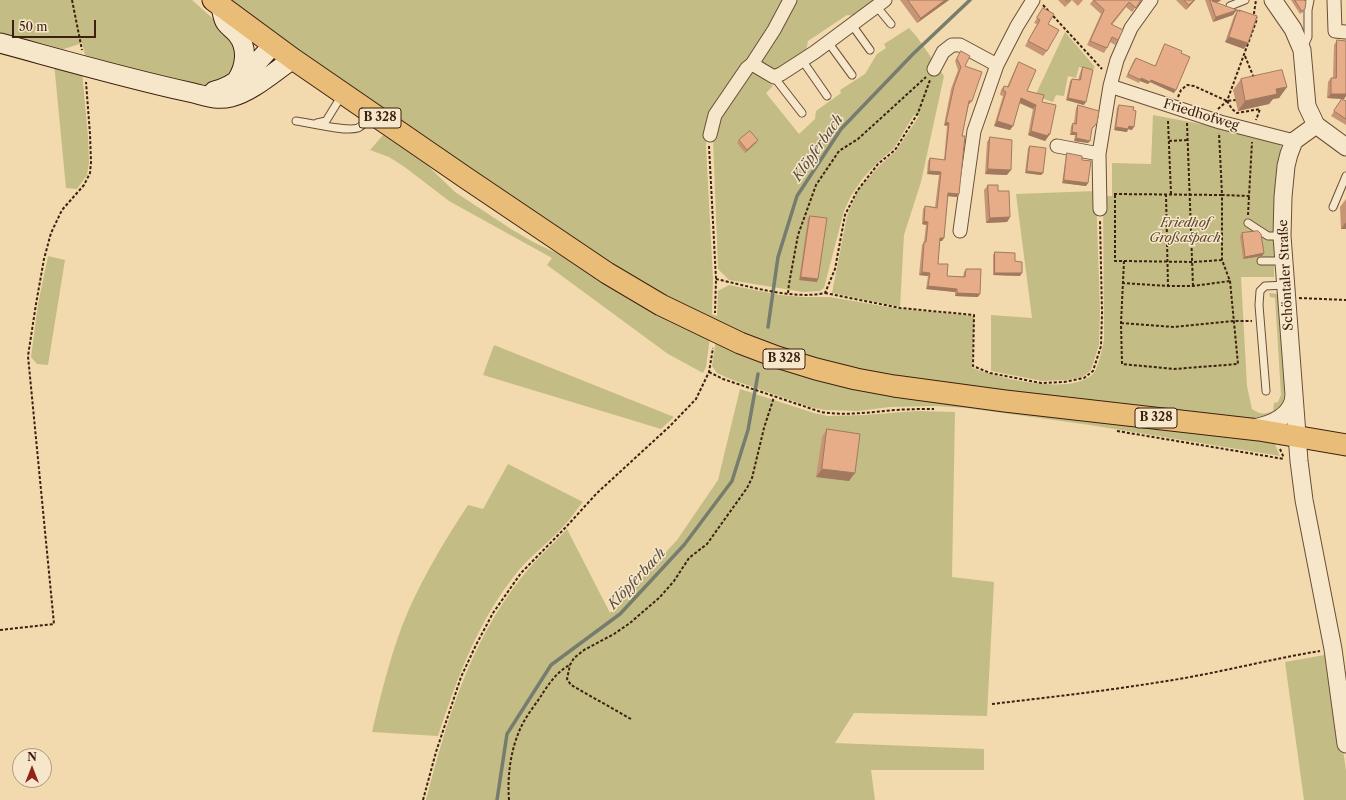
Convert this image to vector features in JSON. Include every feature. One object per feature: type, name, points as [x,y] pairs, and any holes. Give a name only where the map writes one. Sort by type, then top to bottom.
[{"type":"main road","points":[[217,3],[226,24],[238,35],[244,48],[244,65],[242,73],[235,82]]},
{"type":"main road","name":"B 328","points":[[217,3],[293,59],[541,229],[635,290],[708,329],[777,357],[836,374],[894,386],[1005,401],[1245,428],[1346,445]]},
{"type":"main road","points":[[0,43],[158,86],[191,92],[214,99],[232,97],[245,92],[293,59]]},
{"type":"main road","points":[[191,92],[213,92],[235,82],[254,66],[273,44]]},
{"type":"street","points":[[710,135],[715,116],[774,30],[790,0]]},
{"type":"street","points":[[1100,209],[1099,154],[1110,82],[1116,60],[1131,28],[1151,0]]},
{"type":"street","points":[[1273,0],[1293,29],[1302,50],[1307,106],[1316,125],[1346,147]]},
{"type":"street","points":[[1334,0],[1340,31]]},
{"type":"street","points":[[960,231],[974,131],[997,65],[1015,25],[1038,2]]},
{"type":"street","points":[[752,64],[774,77],[782,74],[881,3]]},
{"type":"street","points":[[934,70],[943,52],[952,45],[960,46],[997,65]]},
{"type":"street","name":"Friedhofweg","points":[[1110,82],[1220,122],[1254,126],[1294,141]]},
{"type":"street","points":[[1294,141],[1316,125]]},
{"type":"street","name":"Schöntaler Straße","points":[[1294,141],[1286,166],[1282,236],[1299,461],[1304,500],[1333,649],[1346,744]]},
{"type":"street","points":[[1057,146],[1099,154]]},
{"type":"street","points":[[1245,428],[1268,425],[1280,419],[1291,405],[1294,398],[1294,392]]},
{"type":"lane","points":[[1230,6],[1244,0]]},
{"type":"lane","points":[[1302,50],[1308,37],[1308,10],[1310,0]]},
{"type":"lane","points":[[881,3],[891,24]]},
{"type":"lane","points":[[852,25],[870,50]]},
{"type":"lane","points":[[828,42],[852,75]]},
{"type":"lane","points":[[802,60],[827,96]]},
{"type":"lane","points":[[774,77],[802,113]]},
{"type":"lane","points":[[314,124],[326,120],[343,93]]},
{"type":"lane","points":[[296,121],[353,129],[364,124],[372,113]]},
{"type":"lane","points":[[1333,207],[1346,176]]},
{"type":"lane","points":[[1248,223],[1268,236],[1282,236]]},
{"type":"lane","points":[[1261,261],[1284,261]]},
{"type":"lane","points":[[1266,391],[1260,291],[1264,286],[1286,292]]},
{"type":"path","points":[[0,630],[54,624],[28,356],[44,259],[51,233],[62,210],[84,185],[90,173],[92,162],[84,66],[72,0]]},
{"type":"path","points":[[1227,101],[1257,19],[1254,13],[1256,0]]},
{"type":"path","points":[[1038,2],[1110,82]]},
{"type":"path","points":[[1244,55],[1256,83]]},
{"type":"path","points":[[788,293],[798,235],[816,185],[840,151],[858,139],[934,70]]},
{"type":"path","points":[[825,293],[835,269],[845,216],[857,191],[878,164],[895,150],[918,112],[934,70]]},
{"type":"path","points":[[1193,286],[1188,140],[1179,108],[1181,90],[1187,85],[1194,86],[1227,101],[1236,100]]},
{"type":"path","points":[[1227,101],[1232,109],[1237,113],[1260,109],[1254,126],[1248,223]]},
{"type":"path","points":[[1168,120],[1171,194]]},
{"type":"path","points":[[1124,261],[1121,323],[1122,364],[1174,369],[1238,364],[1230,281],[1222,260],[1220,122]]},
{"type":"path","points":[[710,135],[709,146],[716,279],[715,315]]},
{"type":"path","points":[[1170,141],[1188,140]]},
{"type":"path","points":[[1166,194],[1168,286]]},
{"type":"path","points":[[1222,260],[1193,262],[1115,261],[1115,195],[1171,194],[1249,196]]},
{"type":"path","points":[[716,279],[788,293],[803,295],[825,293],[900,308],[974,315],[973,366],[990,373],[1042,383],[1064,382],[1084,378],[1093,371],[1101,346],[1102,313],[1100,209]]},
{"type":"path","points":[[1122,283],[1193,286],[1230,281]]},
{"type":"path","points":[[1286,292],[1346,300]]},
{"type":"path","points":[[1121,323],[1174,327],[1234,321],[1261,321]]},
{"type":"path","points":[[423,800],[436,752],[461,677],[493,613],[521,573],[597,493],[670,426],[696,399],[709,372],[713,348]]},
{"type":"path","points":[[709,372],[723,379],[774,397],[832,414],[938,408]]},
{"type":"path","points":[[631,719],[571,685],[567,679],[570,664],[574,658],[584,650],[614,634],[642,613],[659,598],[689,558],[707,544],[747,488],[752,478],[764,428],[774,397]]},
{"type":"path","points":[[1113,430],[1299,461]]},
{"type":"path","points":[[992,704],[1081,694],[1175,680],[1278,658],[1333,649]]},
{"type":"path","points":[[509,800],[508,785],[511,759],[522,724],[548,686],[564,667],[570,664]]},
{"type":"green space","points":[[0,0],[192,0],[235,38],[238,72],[211,89],[91,60],[85,55],[82,43],[61,50],[0,33]]},
{"type":"green space","name":"Friedhof Großaspach","points":[[226,0],[785,0],[707,133],[706,146],[713,279],[712,314],[717,316],[718,291],[729,285],[780,295],[830,297],[900,309],[974,316],[972,368],[999,376],[1034,383],[1068,384],[1082,380],[1093,374],[1097,367],[1104,339],[1103,196],[1112,196],[1112,163],[1151,164],[1153,115],[1217,127],[1281,143],[1274,232],[1274,277],[1241,277],[1247,386],[1252,409],[1262,413],[1273,411],[1274,403],[1278,402],[1281,395],[1275,298],[1270,297],[1269,293],[1278,294],[1285,386],[1283,406],[1262,420],[909,382],[788,354],[650,292]]},
{"type":"green space","points":[[794,0],[878,0],[855,16],[847,15],[808,41],[806,51],[780,69],[767,69],[761,61]]},
{"type":"green space","points":[[909,28],[944,76],[921,182],[904,235],[900,307],[832,293],[847,216],[858,190],[880,165],[896,151],[919,116],[914,115],[894,148],[863,178],[851,196],[844,211],[824,288],[820,291],[803,292],[729,280],[718,269],[713,139],[718,116],[751,72],[773,86],[766,93],[799,134],[815,119],[816,111],[841,93],[840,90],[865,74],[877,54],[886,48],[884,44]]},
{"type":"green space","points":[[1065,32],[1095,67],[1092,71],[1079,67],[1076,78],[1068,76],[1064,96],[1056,95],[1053,102],[1035,96]]},
{"type":"green space","points":[[54,63],[82,71],[89,162],[87,175],[77,189],[66,188]]},
{"type":"green space","points":[[383,135],[427,165],[455,192],[511,229],[533,242],[582,265],[710,337],[706,367],[703,373],[668,354],[547,265],[552,258],[449,201],[389,157],[370,150]]},
{"type":"green space","points":[[1096,191],[1100,310],[1099,345],[1091,370],[1083,377],[1065,380],[1042,381],[991,371],[991,315],[1032,318],[1016,194]]},
{"type":"green space","points":[[48,256],[65,260],[48,365],[37,364],[31,357],[38,304]]},
{"type":"green space","points":[[716,340],[737,349],[1274,442],[1280,456],[1090,425],[967,408],[935,406],[890,407],[858,411],[825,410],[810,407],[717,373],[712,366]]},
{"type":"green space","points":[[494,345],[674,417],[661,429],[483,375]]},
{"type":"green space","points":[[740,389],[814,413],[828,416],[917,411],[955,412],[952,577],[994,582],[987,716],[854,713],[835,743],[984,749],[984,770],[871,770],[875,800],[426,800],[451,712],[462,684],[487,629],[521,578],[567,529],[610,613],[677,540],[718,480]]},
{"type":"green space","points":[[508,464],[583,502],[565,525],[519,570],[492,609],[462,670],[438,736],[372,732],[397,639],[422,582],[468,505],[483,509]]},
{"type":"green space","points":[[1330,654],[1346,771],[1346,800],[1304,800],[1285,662]]},
{"type":"building","points":[[908,0],[945,0],[921,18]]},
{"type":"building","points":[[1094,0],[1141,0],[1136,8],[1129,2],[1111,24],[1123,30],[1118,40],[1112,37],[1107,48],[1090,41],[1104,10]]},
{"type":"building","points":[[1184,0],[1194,0],[1189,5]]},
{"type":"building","points":[[1210,0],[1215,0],[1212,1],[1237,10],[1216,17]]},
{"type":"building","points":[[1295,0],[1304,0],[1306,2],[1305,9],[1302,11]]},
{"type":"building","points":[[1043,8],[1054,14],[1048,24],[1059,30],[1047,51],[1028,41],[1040,20],[1037,18]]},
{"type":"building","points":[[1238,10],[1240,12],[1239,10],[1257,16],[1248,43],[1229,37]]},
{"type":"building","points":[[1337,40],[1346,41],[1346,94],[1331,94],[1331,78],[1336,78]]},
{"type":"building","points":[[1165,44],[1182,51],[1181,53],[1190,57],[1176,90],[1151,80],[1150,82],[1141,78],[1141,80],[1128,74],[1136,58],[1155,66]]},
{"type":"building","points":[[961,51],[970,56],[965,66],[982,72],[972,101],[969,101],[962,136],[965,136],[959,194],[948,193],[944,238],[940,238],[938,264],[948,264],[947,276],[965,277],[966,269],[981,269],[980,294],[957,293],[957,289],[928,286],[930,273],[922,272],[924,242],[926,242],[928,222],[924,221],[925,206],[937,208],[941,172],[929,171],[930,158],[945,160],[949,123],[946,122],[954,86],[961,67],[957,59]]},
{"type":"building","points":[[1019,62],[1036,70],[1027,91],[1044,95],[1042,102],[1056,105],[1050,134],[1048,134],[1048,136],[1031,131],[1036,105],[1021,98],[1013,126],[997,121],[1006,92],[1003,90],[1004,86],[1008,87]]},
{"type":"building","points":[[1083,67],[1093,70],[1086,102],[1068,98],[1072,79],[1080,80]]},
{"type":"building","points":[[1282,70],[1287,87],[1276,89],[1277,94],[1245,101],[1241,79]]},
{"type":"building","points":[[1342,99],[1346,101],[1346,119],[1334,111]]},
{"type":"building","points":[[1078,105],[1099,111],[1097,123],[1092,128],[1090,141],[1076,138],[1077,133],[1072,132],[1073,123],[1076,124]]},
{"type":"building","points":[[1119,105],[1134,107],[1133,110],[1136,111],[1134,127],[1129,126],[1128,129],[1116,127]]},
{"type":"building","points":[[750,131],[758,140],[747,150],[739,140]]},
{"type":"building","points":[[990,137],[1012,140],[1011,170],[988,169]]},
{"type":"building","points":[[1030,146],[1046,148],[1043,173],[1027,171]]},
{"type":"building","points":[[1067,153],[1082,156],[1082,160],[1091,161],[1088,183],[1064,180]]},
{"type":"building","points":[[988,185],[998,185],[998,191],[1009,191],[1010,217],[990,218]]},
{"type":"building","points":[[810,216],[827,218],[818,279],[801,277]]},
{"type":"building","points":[[1258,231],[1261,234],[1264,253],[1245,257],[1242,233]]},
{"type":"building","points":[[995,252],[1015,253],[1015,261],[1022,262],[1022,273],[995,273]]},
{"type":"building","points":[[827,429],[860,434],[855,473],[822,469]]},
{"type":"waterway","name":"Klöpferbach","points":[[768,327],[778,257],[797,196],[841,129],[913,54],[970,0]]},
{"type":"waterway","name":"Klöpferbach","points":[[497,800],[507,734],[551,665],[620,614],[684,545],[732,481],[748,430],[758,374]]}]
